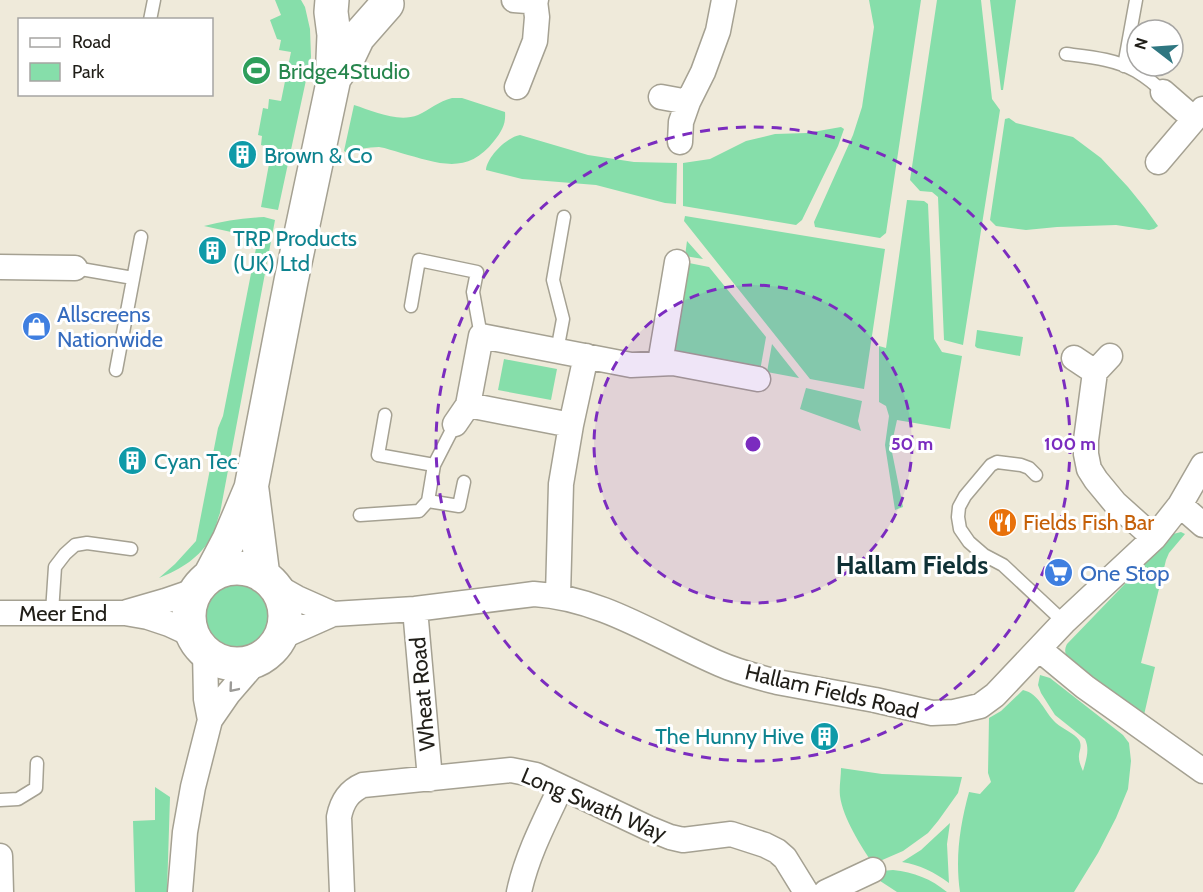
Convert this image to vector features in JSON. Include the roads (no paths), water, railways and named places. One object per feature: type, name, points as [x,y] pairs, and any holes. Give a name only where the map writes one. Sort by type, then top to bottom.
[{"type":"street","points":[[210,720],[199,643],[189,620],[190,605],[229,540],[251,488],[291,281],[334,78],[332,0]]},
{"type":"street","points":[[342,0],[357,7],[372,8],[390,2]]},
{"type":"street","points":[[514,0],[535,0],[537,17],[535,41],[517,87]]},
{"type":"street","points":[[680,142],[681,122],[718,31],[724,0]]},
{"type":"street","points":[[334,78],[347,60],[358,37],[390,2]]},
{"type":"street","points":[[1158,162],[1199,114],[1163,92]]},
{"type":"street","points":[[661,97],[688,102]]},
{"type":"street","points":[[660,363],[677,262]]},
{"type":"street","points":[[0,267],[75,268]]},
{"type":"street","points":[[571,425],[462,415],[481,336],[631,365],[672,363],[758,379]]},
{"type":"street","points":[[558,596],[561,484],[586,356]]},
{"type":"street","points":[[1074,358],[1103,364],[1086,440],[1089,469],[1115,504],[1154,538]]},
{"type":"street","name":"Hallam Fields Road","points":[[269,648],[333,614],[415,609],[534,594],[558,596],[613,614],[722,665],[753,675],[777,682],[932,713],[954,712],[980,706],[995,695],[1064,621],[1154,538],[1180,506],[1203,465]]},
{"type":"street","points":[[180,892],[185,832],[193,787],[210,720],[228,694],[269,648],[284,625],[285,611],[281,597],[269,580],[251,488]]},
{"type":"street","points":[[1180,506],[1203,525]]},
{"type":"street","points":[[203,583],[223,570],[237,568],[251,570],[269,580]]},
{"type":"street","name":"Hallam Fields Road","points":[[269,580],[297,597],[333,614]]},
{"type":"street","name":"Meer End","points":[[125,613],[165,602],[203,583]]},
{"type":"street","name":"Wheat Road","points":[[415,609],[430,778]]},
{"type":"street","name":"Meer End","points":[[0,613],[125,613],[156,620],[199,643]]},
{"type":"street","points":[[199,643],[217,659],[231,663],[245,663],[269,648]]},
{"type":"street","points":[[1039,649],[1096,695],[1203,771]]},
{"type":"street","name":"Long Swath Way","points":[[342,892],[339,817],[348,795],[357,788],[363,785],[511,770],[536,776],[670,837],[683,840],[731,834],[765,845],[785,858],[806,892]]},
{"type":"street","points":[[519,892],[523,874],[561,787]]},
{"type":"street","points":[[0,856],[1,892]]},
{"type":"street","points":[[825,892],[873,870]]},
{"type":"lane","points":[[150,18],[154,0]]},
{"type":"lane","points":[[1124,66],[1136,0]]},
{"type":"lane","points":[[1066,54],[1107,60],[1124,66],[1147,78],[1163,92]]},
{"type":"lane","points":[[557,351],[563,319],[553,280],[564,217]]},
{"type":"lane","points":[[116,370],[141,237]]},
{"type":"lane","points":[[411,306],[419,260],[477,272],[473,292],[481,336]]},
{"type":"lane","points":[[75,268],[133,278]]},
{"type":"lane","points":[[385,415],[378,455],[434,465]]},
{"type":"lane","points":[[360,515],[419,511],[428,501],[434,465],[462,415]]},
{"type":"lane","points":[[1036,475],[1029,468],[1021,465],[998,462],[991,465],[965,496],[959,507],[960,529],[969,542],[984,555],[1003,565],[1064,621]]},
{"type":"lane","points":[[428,501],[459,506],[464,482]]},
{"type":"lane","points":[[52,612],[55,567],[75,545],[87,543],[131,549]]},
{"type":"lane","points":[[0,800],[18,799],[36,788],[37,763]]},
{"type":"place","name":"Bridge4Studio","points":[[257,71]]},
{"type":"place","name":"Brown & Co","points":[[243,155]]},
{"type":"place","name":"TRP Products (UK) Ltd","points":[[212,251]]},
{"type":"place","name":"Allscreens Nationwide","points":[[36,327]]},
{"type":"place","name":"Cyan Tec","points":[[133,461]]},
{"type":"place","name":"Fields Fish Bar","points":[[1002,522]]},
{"type":"place","name":"One Stop","points":[[1059,573]]},
{"type":"place","name":"The Hunny Hive","points":[[825,736]]},
{"type":"district","name":"Hallam Fields","points":[[912,565]]}]
